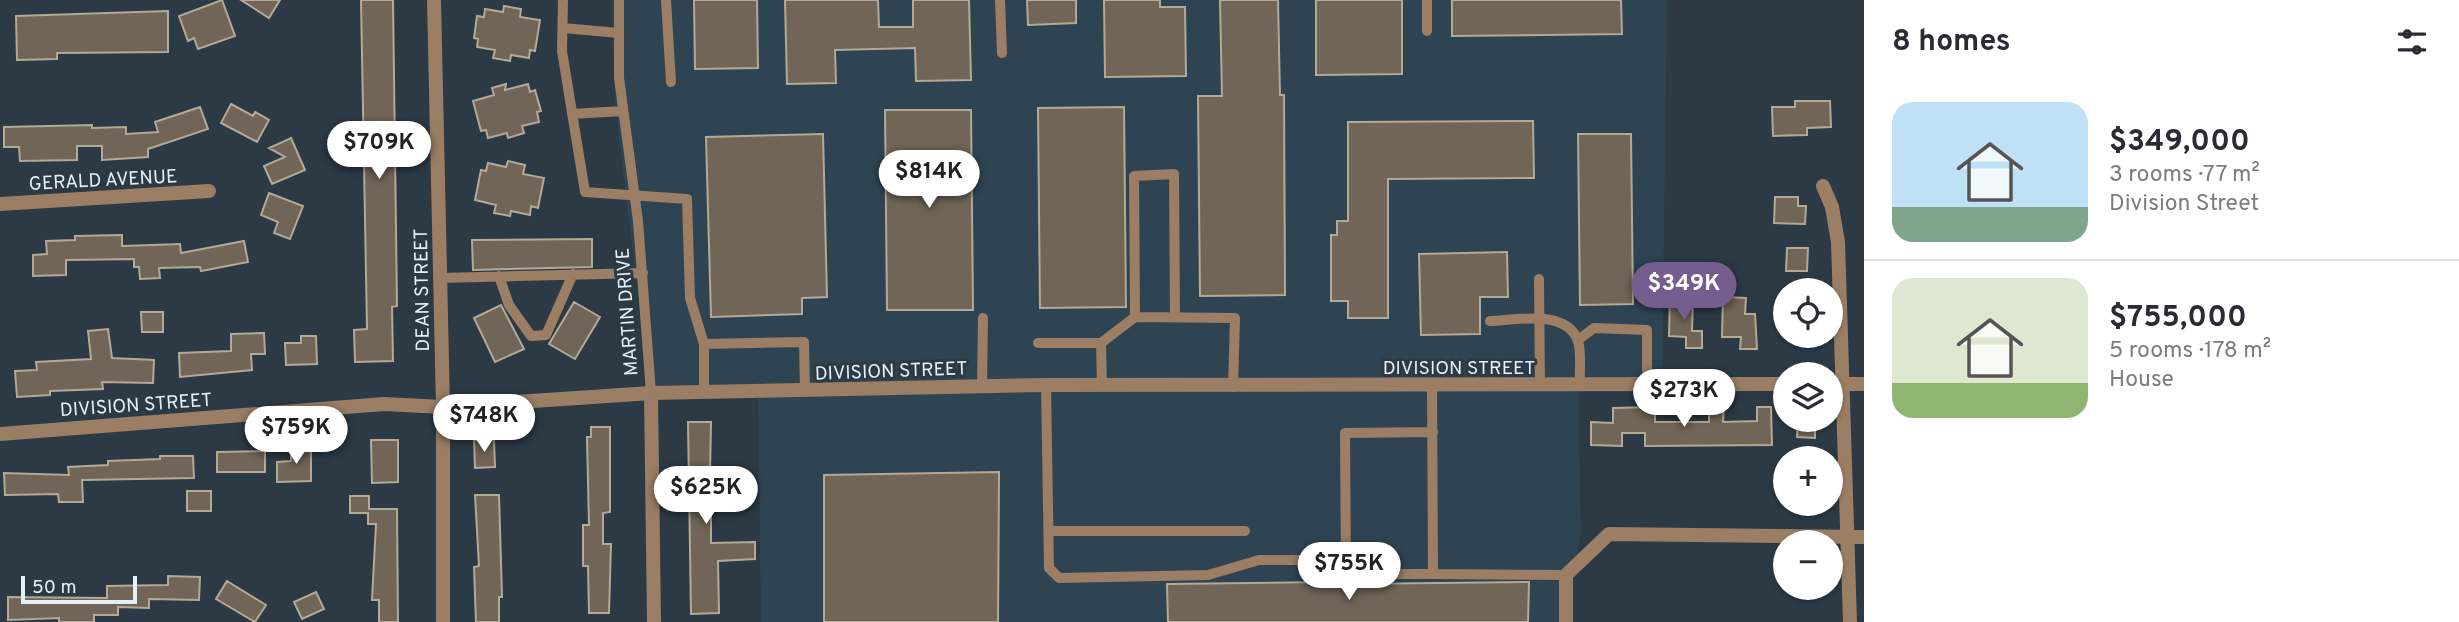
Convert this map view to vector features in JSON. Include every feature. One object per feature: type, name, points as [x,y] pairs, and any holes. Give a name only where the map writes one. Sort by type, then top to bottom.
[{"type":"street","name":"DEAN STREET","points":[[434,0],[443,407],[443,622]]},
{"type":"street","points":[[1823,186],[1832,207],[1838,243],[1837,362]]},
{"type":"street","name":"GERALD AVENUE","points":[[0,204],[209,191]]},
{"type":"street","points":[[1843,383],[1864,383]]},
{"type":"street","name":"DIVISION STREET","points":[[0,434],[384,404],[443,407],[651,393],[1046,386],[1773,384]]},
{"type":"street","name":"MARTIN DRIVE","points":[[651,393],[654,622]]},
{"type":"street","points":[[1840,432],[1848,537],[1850,622]]},
{"type":"street","points":[[1566,622],[1566,575],[1609,534],[1864,537]]},
{"type":"lane","points":[[563,0],[562,51],[585,192],[687,199],[690,298],[704,344],[704,393]]},
{"type":"lane","name":"MARTIN DRIVE","points":[[618,0],[618,78],[643,273],[651,393]]},
{"type":"lane","points":[[666,0],[671,82]]},
{"type":"lane","points":[[1000,0],[1002,53]]},
{"type":"lane","points":[[1427,0],[1427,31]]},
{"type":"lane","points":[[563,28],[618,33]]},
{"type":"lane","points":[[572,114],[623,111]]},
{"type":"lane","points":[[1135,317],[1135,176],[1174,174],[1175,317]]},
{"type":"lane","points":[[440,278],[643,273]]},
{"type":"lane","points":[[499,276],[509,305],[531,336],[545,335],[573,274]]},
{"type":"lane","points":[[1539,279],[1540,386]]},
{"type":"lane","points":[[1038,343],[1101,343],[1135,317],[1235,318],[1233,387]]},
{"type":"lane","points":[[982,387],[983,318]]},
{"type":"lane","points":[[1490,321],[1539,319],[1563,323],[1578,340],[1580,386]]},
{"type":"lane","points":[[1578,340],[1594,328],[1647,330],[1647,385]]},
{"type":"lane","points":[[704,344],[804,342],[805,392]]},
{"type":"lane","points":[[1101,343],[1102,386]]},
{"type":"lane","points":[[1046,386],[1049,568],[1059,578],[1208,575],[1259,560],[1302,560],[1346,574],[1566,575]]},
{"type":"lane","points":[[1432,386],[1433,574]]},
{"type":"lane","points":[[1346,574],[1345,433],[1433,432]]},
{"type":"lane","points":[[1049,531],[1245,531]]},
{"type":"shaded area","points":[[612,0],[1667,0],[1662,381],[1578,382],[1581,534],[1571,578],[1568,622],[761,622],[758,394],[650,395],[615,104]]},
{"type":"building","points":[[222,0],[235,36],[198,49],[194,38],[188,41],[179,16]]},
{"type":"building","points":[[241,0],[280,0],[269,18]]},
{"type":"building","points":[[361,0],[393,0],[397,306],[392,307],[393,361],[355,362],[354,330],[367,329]]},
{"type":"building","points":[[694,0],[757,0],[758,68],[695,69]]},
{"type":"building","points":[[785,0],[878,0],[879,27],[913,27],[913,0],[969,0],[971,80],[916,81],[915,48],[835,50],[836,83],[787,84]]},
{"type":"building","points":[[1027,0],[1076,0],[1076,23],[1028,25]]},
{"type":"building","points":[[1104,0],[1160,0],[1160,7],[1185,7],[1186,76],[1105,77]]},
{"type":"building","points":[[1220,0],[1278,0],[1280,95],[1284,95],[1285,295],[1200,296],[1198,96],[1222,96]]},
{"type":"building","points":[[1316,0],[1402,0],[1402,74],[1316,75]]},
{"type":"building","points":[[1452,0],[1621,0],[1622,34],[1452,36]]},
{"type":"building","points":[[504,6],[521,9],[520,17],[540,20],[535,51],[530,50],[529,58],[511,55],[510,61],[493,58],[495,50],[477,47],[478,39],[474,38],[477,16],[484,17],[485,9],[503,12]]},
{"type":"building","points":[[168,11],[168,52],[57,53],[57,59],[17,60],[16,16]]},
{"type":"building","points":[[506,84],[505,90],[528,84],[530,92],[535,90],[541,111],[537,112],[539,122],[522,126],[524,133],[508,138],[507,133],[488,138],[486,130],[481,131],[473,101],[494,95],[492,88]]},
{"type":"building","points":[[1795,101],[1830,101],[1831,127],[1807,128],[1807,135],[1773,136],[1772,107],[1795,107]]},
{"type":"building","points":[[231,104],[253,116],[255,112],[269,120],[257,142],[221,123]]},
{"type":"building","points":[[200,107],[208,129],[148,149],[148,157],[102,160],[102,146],[77,146],[77,160],[20,161],[19,147],[4,147],[4,127],[92,125],[92,128],[126,127],[126,134],[158,132],[155,122]]},
{"type":"building","points":[[1124,107],[1126,307],[1040,308],[1038,108]]},
{"type":"building","points":[[885,110],[971,110],[973,310],[887,310]]},
{"type":"building","points":[[1533,121],[1534,178],[1388,179],[1388,318],[1348,318],[1348,301],[1331,301],[1331,235],[1337,235],[1337,221],[1348,221],[1348,122]]},
{"type":"building","points":[[823,134],[827,297],[802,298],[802,314],[711,317],[706,137]]},
{"type":"building","points":[[1578,134],[1631,134],[1633,304],[1580,305]]},
{"type":"building","points":[[291,138],[305,170],[272,184],[264,166],[285,157],[269,148]]},
{"type":"building","points":[[508,161],[525,165],[523,174],[544,178],[538,208],[531,206],[530,215],[511,211],[510,216],[494,213],[496,205],[475,200],[481,170],[486,171],[488,163],[506,167]]},
{"type":"building","points":[[269,193],[303,206],[290,239],[274,233],[278,222],[261,215]]},
{"type":"building","points":[[1775,197],[1798,197],[1798,206],[1806,206],[1805,224],[1774,223]]},
{"type":"building","points":[[122,235],[122,246],[180,244],[181,253],[244,241],[248,262],[201,271],[200,267],[159,268],[160,278],[140,279],[139,267],[134,267],[134,259],[66,260],[66,275],[33,276],[33,255],[47,254],[46,241],[75,240],[75,236]]},
{"type":"building","points":[[592,239],[592,267],[473,270],[472,240]]},
{"type":"building","points":[[1787,248],[1808,248],[1807,271],[1786,271]]},
{"type":"building","points":[[1507,252],[1508,297],[1480,297],[1480,334],[1421,335],[1419,254]]},
{"type":"building","points":[[1670,297],[1693,298],[1692,331],[1702,331],[1702,348],[1686,348],[1686,337],[1669,336]]},
{"type":"building","points":[[1723,297],[1746,298],[1745,314],[1755,314],[1757,349],[1740,349],[1741,337],[1722,337]]},
{"type":"building","points":[[574,302],[600,317],[575,359],[549,344]]},
{"type":"building","points":[[501,305],[524,349],[495,362],[474,318]]},
{"type":"building","points":[[141,312],[163,312],[163,332],[142,332]]},
{"type":"building","points":[[108,329],[112,358],[154,360],[153,383],[102,382],[103,389],[50,391],[50,395],[17,397],[15,371],[37,370],[36,362],[91,359],[88,331]]},
{"type":"building","points":[[264,333],[265,354],[251,354],[252,370],[180,377],[179,353],[231,351],[231,334]]},
{"type":"building","points":[[301,336],[316,336],[317,364],[286,365],[285,343],[301,343]]},
{"type":"building","points":[[1655,407],[1655,422],[1709,422],[1709,407],[1724,407],[1723,422],[1757,421],[1757,407],[1771,407],[1772,445],[1645,446],[1645,433],[1622,433],[1622,446],[1591,445],[1591,422],[1613,423],[1613,408]]},
{"type":"building","points":[[688,422],[711,422],[710,474],[715,474],[715,511],[711,511],[711,543],[755,542],[755,559],[718,561],[719,613],[691,614]]},
{"type":"building","points":[[591,427],[610,427],[610,512],[603,513],[603,544],[611,544],[609,613],[589,613],[588,566],[583,566],[583,525],[589,525],[587,437],[591,437]]},
{"type":"building","points":[[1797,432],[1815,432],[1815,438],[1797,437]]},
{"type":"building","points":[[371,440],[398,440],[398,482],[372,483]]},
{"type":"building","points":[[474,440],[494,440],[495,467],[475,468]]},
{"type":"building","points":[[291,446],[311,446],[311,481],[277,482],[277,462],[291,461]]},
{"type":"building","points":[[265,451],[265,472],[217,472],[217,452]]},
{"type":"building","points":[[160,456],[193,456],[194,478],[82,480],[83,502],[59,502],[58,494],[5,495],[4,473],[69,475],[68,467],[108,465],[108,461],[160,459]]},
{"type":"building","points":[[999,472],[998,622],[824,622],[824,475]]},
{"type":"building","points":[[187,491],[211,491],[211,511],[187,511]]},
{"type":"building","points":[[475,495],[499,495],[502,597],[499,597],[499,622],[476,622],[474,567],[479,566]]},
{"type":"building","points":[[350,496],[369,496],[369,509],[397,509],[398,622],[379,622],[379,600],[372,600],[376,524],[368,524],[368,513],[350,513]]},
{"type":"building","points":[[168,576],[200,577],[199,600],[149,599],[149,608],[118,607],[118,615],[94,615],[94,622],[59,622],[59,618],[8,620],[8,597],[107,598],[107,586],[168,585]]},
{"type":"building","points":[[227,581],[266,605],[255,622],[216,599]]},
{"type":"building","points":[[1529,582],[1528,622],[1168,622],[1167,584]]},
{"type":"building","points":[[316,592],[324,609],[302,619],[294,602]]}]
